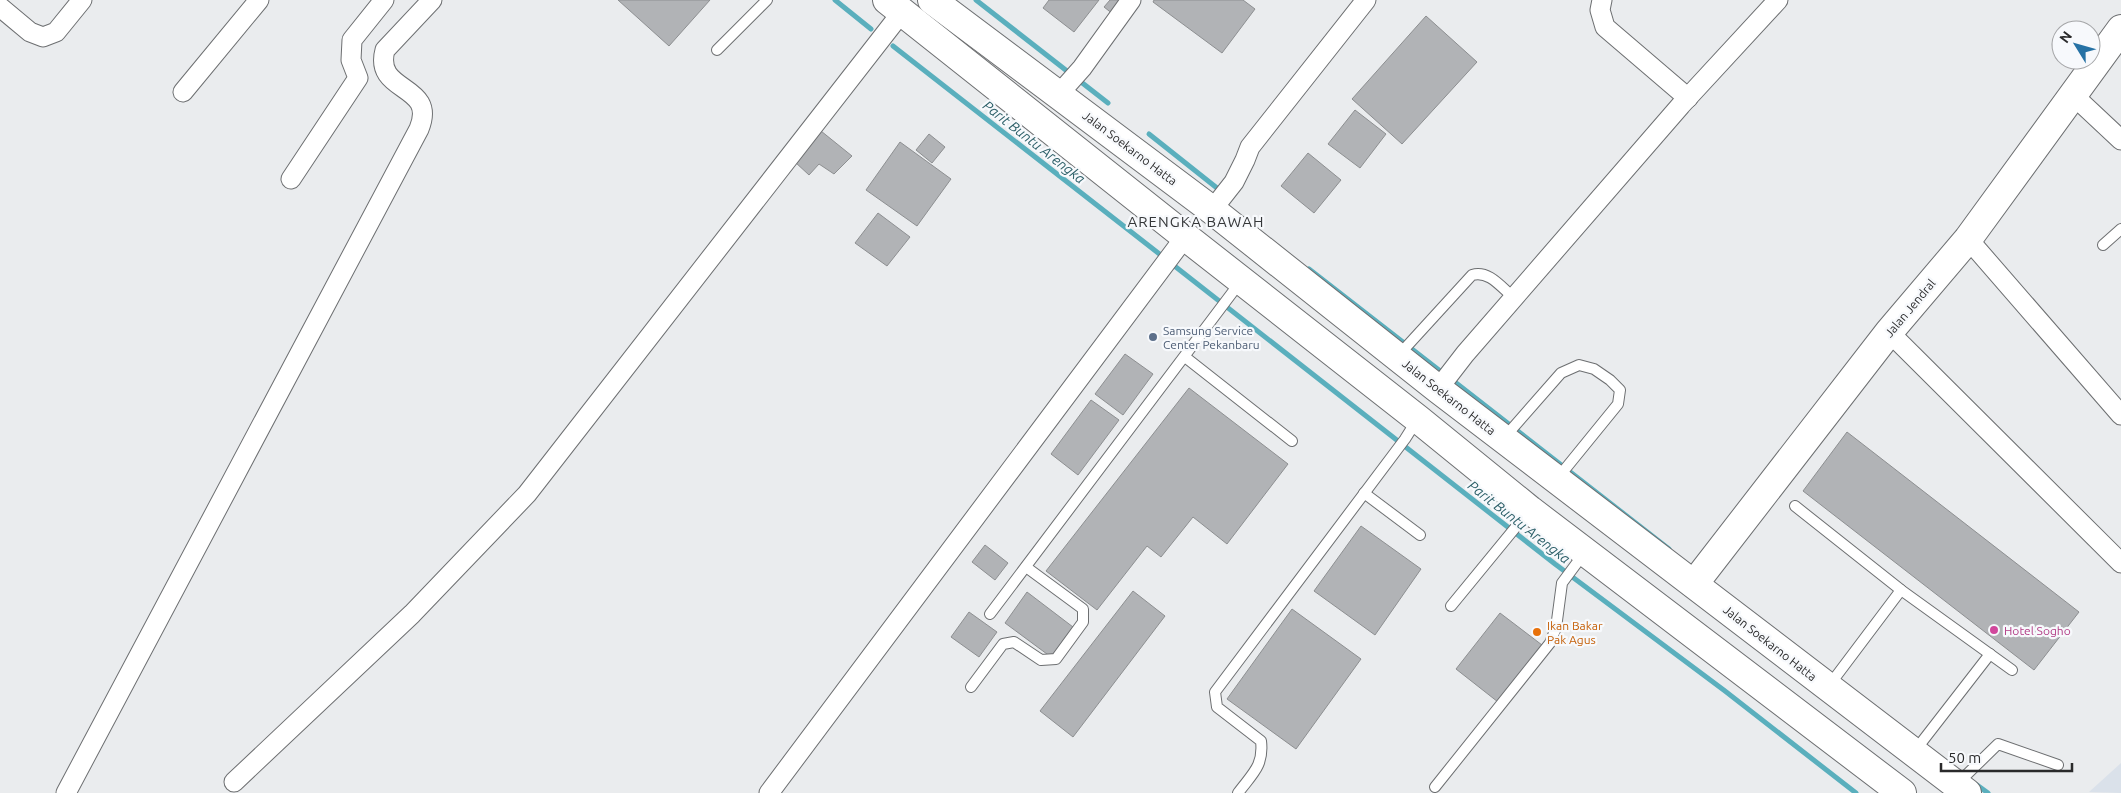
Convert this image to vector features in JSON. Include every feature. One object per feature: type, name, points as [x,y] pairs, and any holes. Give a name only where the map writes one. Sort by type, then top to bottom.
[{"type":"main road","name":"Jalan Soekarno Hatta","points":[[942,4],[1217,204],[1397,357],[1442,384],[1509,431],[1702,575],[1828,687],[1962,789]]},
{"type":"main road","points":[[895,6],[1185,237],[1234,290],[1579,561],[1902,793]]},
{"type":"main road","name":"Jalan Jendral","points":[[1702,575],[1889,332],[1968,239],[2121,29]]},
{"type":"street","points":[[0,7],[30,32],[43,37],[56,32],[82,0]]},
{"type":"street","points":[[183,92],[259,0]]},
{"type":"street","points":[[291,179],[358,78],[351,60],[352,40],[384,0]]},
{"type":"street","points":[[1062,90],[1082,68],[1132,0]]},
{"type":"street","points":[[1217,204],[1242,167],[1250,146],[1366,0]]},
{"type":"street","points":[[1602,0],[1600,10],[1605,27],[1688,98]]},
{"type":"street","points":[[1442,384],[1465,354],[1688,98],[1778,0]]},
{"type":"street","points":[[66,793],[419,129],[424,117],[424,108],[419,100],[387,75],[383,58],[385,50],[430,1]]},
{"type":"street","points":[[234,782],[412,614],[527,494],[895,6]]},
{"type":"street","points":[[2074,96],[2121,140]]},
{"type":"street","points":[[769,793],[1185,237]]},
{"type":"street","points":[[1968,239],[2121,415]]},
{"type":"street","points":[[1889,332],[2121,562]]},
{"type":"lane","points":[[717,50],[767,0]]},
{"type":"lane","points":[[2103,244],[2121,229]]},
{"type":"lane","points":[[1397,357],[1472,275],[1480,273],[1487,275],[1514,298]]},
{"type":"lane","points":[[990,614],[1234,290]]},
{"type":"lane","points":[[1185,357],[1292,440]]},
{"type":"lane","points":[[1509,431],[1562,373],[1579,365],[1594,369],[1610,380],[1620,390],[1618,404],[1563,473]]},
{"type":"lane","points":[[1238,793],[1260,764],[1263,754],[1261,741],[1217,707],[1215,692],[1411,429]]},
{"type":"lane","points":[[1364,493],[1420,535]]},
{"type":"lane","points":[[1795,506],[1901,590],[2012,670]]},
{"type":"lane","points":[[1451,606],[1524,517]]},
{"type":"lane","points":[[1435,787],[1550,643],[1556,628],[1562,583],[1579,561]]},
{"type":"lane","points":[[971,687],[1003,644],[1014,642],[1041,660],[1056,659],[1083,622],[1083,609],[1026,567]]},
{"type":"lane","points":[[1828,687],[1901,590]]},
{"type":"lane","points":[[1921,743],[1990,654]]},
{"type":"lane","points":[[1962,789],[1998,744],[2058,765]]},
{"type":"shaded area","points":[[2121,763],[2121,793],[2089,792]]},
{"type":"building","points":[[618,0],[710,0],[669,46]]},
{"type":"building","points":[[1049,0],[1099,0],[1074,32],[1043,8]]},
{"type":"building","points":[[1110,0],[1131,0],[1118,18],[1104,7]]},
{"type":"building","points":[[1154,0],[1243,0],[1255,9],[1222,53],[1153,2]]},
{"type":"building","points":[[1426,16],[1477,62],[1402,144],[1352,99]]},
{"type":"building","points":[[1355,110],[1386,134],[1360,168],[1328,144]]},
{"type":"building","points":[[821,131],[852,156],[834,174],[819,164],[809,175],[795,162]]},
{"type":"building","points":[[929,134],[945,147],[932,163],[916,150]]},
{"type":"building","points":[[900,142],[951,179],[917,226],[866,190]]},
{"type":"building","points":[[1308,153],[1341,180],[1314,213],[1281,186]]},
{"type":"building","points":[[878,213],[910,237],[887,266],[855,243]]},
{"type":"building","points":[[1125,354],[1153,374],[1123,415],[1095,394]]},
{"type":"building","points":[[1189,388],[1288,464],[1227,544],[1193,517],[1161,557],[1147,546],[1097,610],[1046,571]]},
{"type":"building","points":[[1091,400],[1119,420],[1078,475],[1051,454]]},
{"type":"building","points":[[1847,432],[2079,612],[2034,670],[1803,491]]},
{"type":"building","points":[[1361,526],[1421,569],[1375,635],[1314,591]]},
{"type":"building","points":[[985,545],[1008,563],[995,580],[972,562]]},
{"type":"building","points":[[1133,591],[1165,616],[1073,737],[1040,711]]},
{"type":"building","points":[[1027,592],[1073,627],[1051,657],[1005,623]]},
{"type":"building","points":[[1292,609],[1361,659],[1296,749],[1227,699]]},
{"type":"building","points":[[969,612],[997,632],[979,657],[951,637]]},
{"type":"building","points":[[1500,613],[1542,645],[1498,702],[1456,669]]},
{"type":"waterway","name":"Parit Buntu Arengka","points":[[835,0],[871,29]]},
{"type":"waterway","name":"Parit Buntu Arengka","points":[[976,0],[1108,103]]},
{"type":"waterway","name":"Parit Buntu Arengka","points":[[893,46],[1162,256]]},
{"type":"waterway","name":"Parit Buntu Arengka","points":[[1149,134],[1222,192]]},
{"type":"waterway","name":"Parit Buntu Arengka","points":[[1172,264],[1555,564],[1725,691],[1856,793]]},
{"type":"waterway","name":"Parit Buntu Arengka","points":[[1309,269],[1444,374]]},
{"type":"waterway","name":"Parit Buntu Arengka","points":[[1451,379],[1669,549]]},
{"type":"waterway","name":"Parit Buntu Arengka","points":[[1977,785],[1988,793]]},
{"type":"place","name":"Samsung Service Center Pekanbaru","points":[[1153,337]]},
{"type":"place","name":"Hotel Sogho","points":[[1994,630]]},
{"type":"place","name":"Ikan Bakar Pak Agus","points":[[1537,632]]},
{"type":"district","name":"ARENGKA BAWAH","points":[[1196,221]]}]
